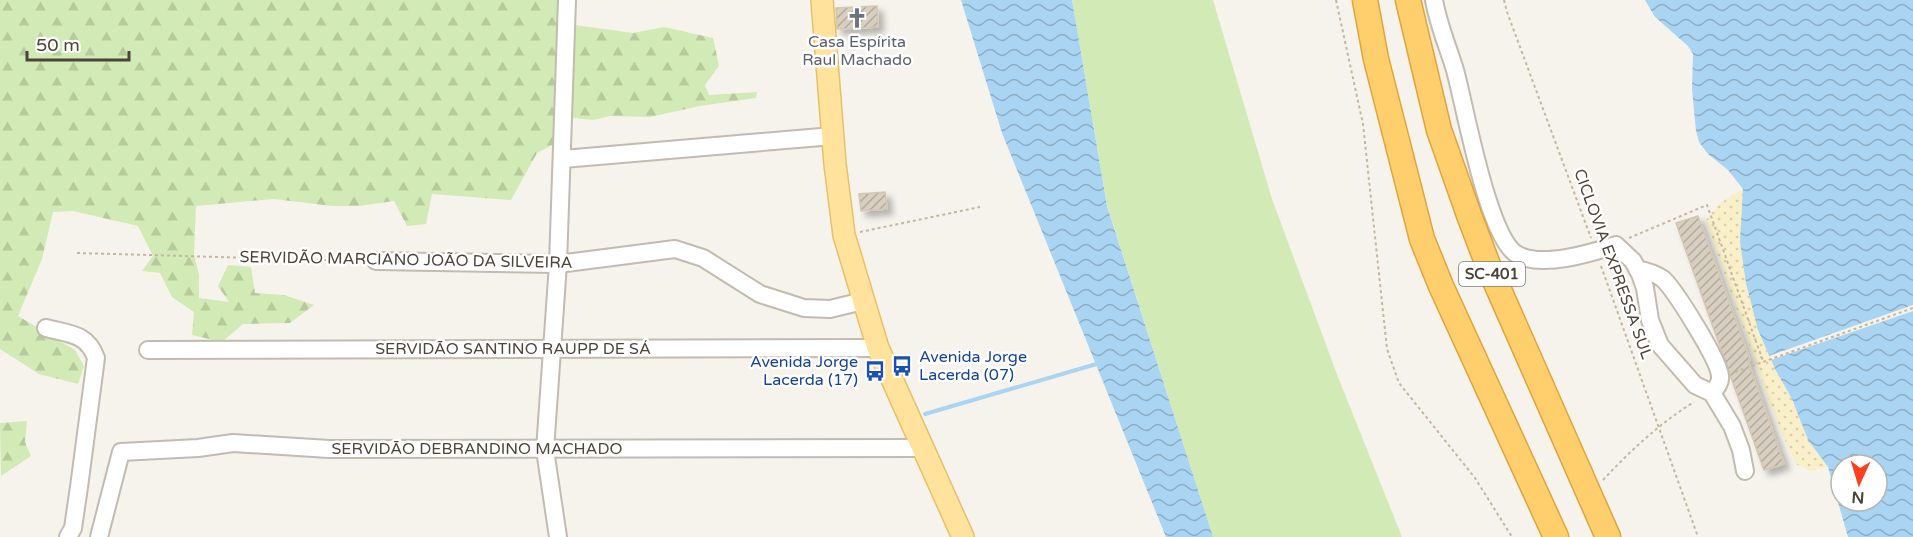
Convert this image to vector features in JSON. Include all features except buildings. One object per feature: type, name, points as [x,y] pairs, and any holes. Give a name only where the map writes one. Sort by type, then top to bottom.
[{"type":"highway","name":"SC-401","points":[[1365,0],[1376,59],[1422,239],[1441,286],[1556,537]]},
{"type":"highway","name":"SC-401","points":[[1408,0],[1439,130],[1469,215],[1488,265],[1608,537]]},
{"type":"main road","points":[[822,0],[838,196],[844,235],[878,348],[963,537]]},
{"type":"lane","points":[[558,537],[545,450],[558,264],[567,0]]},
{"type":"lane","points":[[1434,0],[1490,208],[1509,250],[1519,256],[1541,260],[1596,251],[1616,245],[1633,261],[1637,269],[1645,288],[1654,334],[1659,345],[1695,385],[1712,393],[1732,426],[1741,450],[1745,471]]},
{"type":"lane","points":[[563,159],[833,136]]},
{"type":"lane","name":"SERVIDÃO MARCIANO JOÃO DA SILVEIRA","points":[[376,261],[558,264],[675,249],[703,258],[760,294],[804,308],[830,309],[863,301]]},
{"type":"lane","points":[[1637,269],[1653,272],[1665,281],[1710,349],[1721,377],[1712,393]]},
{"type":"lane","points":[[46,328],[87,341],[96,358],[79,487],[72,528],[68,537]]},
{"type":"lane","name":"SERVIDÃO SANTINO RAUPP DE SÁ","points":[[148,350],[878,348]]},
{"type":"lane","name":"SERVIDÃO DEBRANDINO MACHADO","points":[[99,537],[121,452],[198,448],[247,442],[329,449],[922,448]]},
{"type":"path","points":[[1336,0],[1363,124],[1387,349],[1399,383],[1475,478],[1512,537]]},
{"type":"path","name":"CICLOVIA EXPRESSA SUL","points":[[1504,0],[1698,537]]},
{"type":"path","points":[[1616,245],[1707,205],[1763,361]]},
{"type":"path","points":[[844,235],[980,207]]},
{"type":"path","name":"SERVIDÃO MARCIANO JOÃO DA SILVEIRA","points":[[77,254],[376,261]]},
{"type":"path","points":[[1721,377],[1913,308]]},
{"type":"path","points":[[1592,498],[1600,484],[1618,464],[1659,428],[1680,411],[1712,393]]},
{"type":"green space","points":[[0,0],[574,0],[575,25],[633,33],[664,27],[713,38],[719,66],[705,85],[709,95],[757,92],[756,98],[700,106],[650,117],[610,116],[593,120],[573,118],[558,142],[537,153],[511,200],[432,194],[426,224],[407,226],[394,201],[359,206],[332,206],[274,199],[196,206],[194,254],[199,275],[199,298],[229,302],[218,286],[228,265],[251,267],[255,293],[284,295],[314,305],[290,323],[243,324],[222,342],[192,335],[194,312],[172,297],[160,273],[142,271],[153,256],[138,226],[73,211],[53,212],[42,259],[18,316],[75,350],[84,366],[78,384],[39,374],[0,349]]},
{"type":"green space","points":[[1072,0],[1213,0],[1272,199],[1338,377],[1402,537],[1213,537],[1107,205]]},
{"type":"green space","points":[[27,421],[25,442],[31,456],[1,476],[0,423]]},
{"type":"sand","points":[[1743,189],[1758,330],[1775,369],[1792,399],[1808,440],[1828,467],[1810,471],[1796,464],[1767,396],[1706,220],[1720,203]]},
{"type":"water","points":[[961,0],[1072,0],[1107,206],[1213,537],[1166,537],[1002,133]]},
{"type":"water","points":[[1645,0],[1913,0],[1913,537],[1848,537],[1841,513],[1889,513],[1889,453],[1829,453],[1829,470],[1808,440],[1792,399],[1775,369],[1758,330],[1746,283],[1740,242],[1743,189],[1728,170],[1708,154],[1699,142],[1692,89],[1693,54],[1688,46],[1655,17]]},
{"type":"pier","points":[[1913,305],[1913,311],[1771,360],[1769,356]]},
{"type":"waterway","points":[[925,414],[1100,363]]},
{"type":"place","name":"Casa Espírita Raul Machado","points":[[857,18]]},
{"type":"place","name":"Avenida Jorge Lacerda (07)","points":[[902,366]]},
{"type":"place","name":"Avenida Jorge Lacerda (17)","points":[[875,371]]}]
